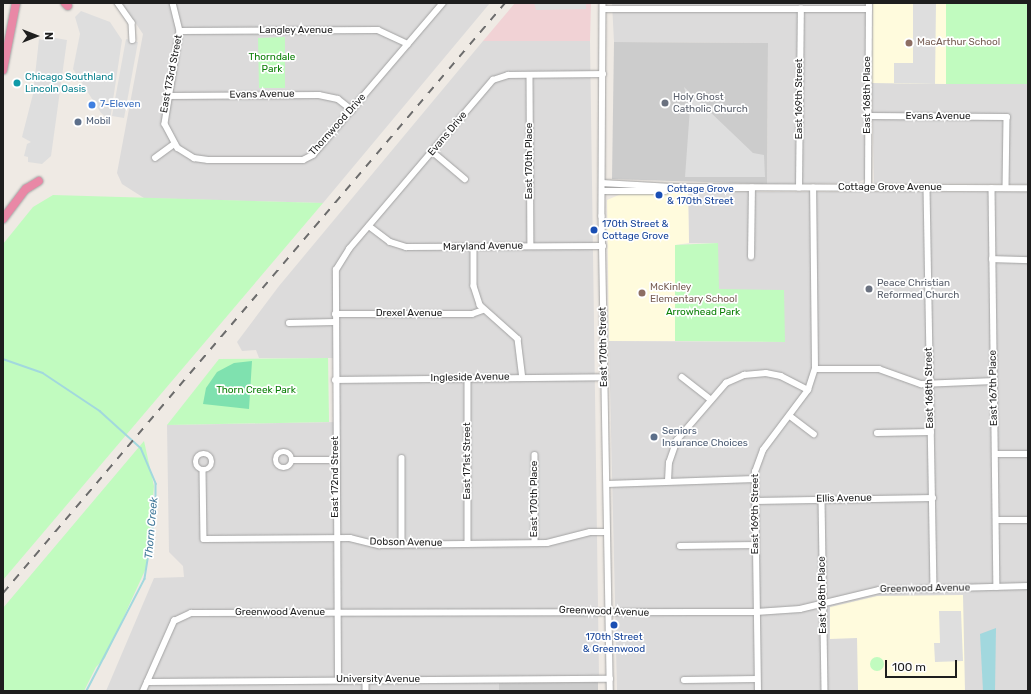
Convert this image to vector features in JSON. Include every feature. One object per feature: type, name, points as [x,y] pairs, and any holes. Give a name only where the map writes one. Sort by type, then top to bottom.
[{"type":"highway","points":[[3,70],[16,3]]},
{"type":"highway","points":[[3,219],[26,189],[39,181]]},
{"type":"street","points":[[118,3],[132,23],[133,40]]},
{"type":"street","name":"East 173rd Street","points":[[173,3],[180,31],[167,96],[165,124],[174,144]]},
{"type":"street","name":"Thornwood Drive","points":[[174,144],[188,155],[203,160],[303,160],[318,150],[443,3]]},
{"type":"street","points":[[682,10],[683,3]]},
{"type":"street","points":[[603,6],[682,10],[801,10],[869,6]]},
{"type":"street","name":"East 170th Street","points":[[603,6],[602,246],[610,691]]},
{"type":"street","name":"East 168th Place","points":[[868,188],[869,6]]},
{"type":"street","name":"East 169th Street","points":[[799,188],[801,10]]},
{"type":"street","name":"Langley Avenue","points":[[180,31],[378,30],[408,44]]},
{"type":"street","name":"East 170th Place","points":[[530,74],[531,246]]},
{"type":"street","name":"Evans Drive","points":[[335,274],[369,226],[493,80],[504,75],[603,74]]},
{"type":"street","name":"Evans Avenue","points":[[167,96],[319,95],[338,99],[352,110]]},
{"type":"street","name":"Evans Avenue","points":[[868,116],[1007,117],[1006,188]]},
{"type":"street","points":[[155,158],[174,144]]},
{"type":"street","points":[[433,152],[465,179]]},
{"type":"street","name":"Cottage Grove Avenue","points":[[602,183],[672,188]]},
{"type":"street","name":"Cottage Grove Avenue","points":[[602,191],[672,188],[745,190],[752,188],[1028,188]]},
{"type":"street","points":[[751,258],[752,188]]},
{"type":"street","name":"East 169th Street","points":[[758,691],[755,479],[760,455],[808,390],[814,369],[813,188]]},
{"type":"street","name":"East 168th Street","points":[[927,188],[934,589]]},
{"type":"street","name":"East 167th Place","points":[[992,188],[997,587]]},
{"type":"street","name":"Maryland Avenue","points":[[369,226],[400,246],[474,248],[602,246]]},
{"type":"street","points":[[474,248],[474,286],[483,310],[518,339],[523,377]]},
{"type":"street","points":[[992,260],[1028,260]]},
{"type":"street","name":"East 172nd Street","points":[[335,274],[338,680]]},
{"type":"street","name":"Drexel Avenue","points":[[335,314],[472,314],[483,310]]},
{"type":"street","points":[[290,323],[335,322]]},
{"type":"street","points":[[814,369],[878,369],[909,382],[930,384],[994,381]]},
{"type":"street","points":[[668,481],[672,449],[710,399],[730,381],[757,372],[781,376],[808,390]]},
{"type":"street","name":"Ingleside Avenue","points":[[335,380],[605,377]]},
{"type":"street","points":[[682,377],[710,399]]},
{"type":"street","name":"East 171st Street","points":[[468,379],[468,544]]},
{"type":"street","points":[[790,416],[814,434]]},
{"type":"street","points":[[877,433],[931,432]]},
{"type":"street","points":[[995,454],[1028,454]]},
{"type":"street","name":"East 170th Place","points":[[535,455],[535,543]]},
{"type":"street","points":[[402,458],[402,545]]},
{"type":"street","points":[[292,460],[336,460]]},
{"type":"street","name":"Dobson Avenue","points":[[203,470],[204,539],[337,538],[402,545],[535,543],[607,532]]},
{"type":"street","points":[[607,484],[755,479]]},
{"type":"street","name":"Ellis Avenue","points":[[755,501],[932,498]]},
{"type":"street","name":"East 168th Place","points":[[822,500],[825,691]]},
{"type":"street","points":[[996,520],[1028,520]]},
{"type":"street","points":[[680,546],[756,546]]},
{"type":"street","name":"Greenwood Avenue","points":[[147,682],[178,617],[191,613],[756,612],[823,602],[879,590],[1028,586]]},
{"type":"street","name":"University Avenue","points":[[147,682],[610,679]]},
{"type":"street","points":[[684,680],[757,679]]},
{"type":"street","points":[[366,681],[366,691]]},
{"type":"street","points":[[143,691],[147,682]]},
{"type":"shaded area","points":[[122,3],[490,3],[323,203],[144,198],[122,184],[117,173],[143,34]]},
{"type":"shaded area","points":[[515,3],[591,3],[590,41],[483,41]]},
{"type":"shaded area","points":[[534,3],[586,3],[586,9],[536,10]]},
{"type":"shaded area","points":[[612,3],[866,3],[865,179],[857,183],[767,184],[768,43],[614,42]]},
{"type":"shaded area","name":"MacArthur School","points":[[873,3],[946,3],[946,84],[872,83]]},
{"type":"shaded area","points":[[913,3],[936,3],[935,84],[894,83],[894,63],[913,63]]},
{"type":"shaded area","points":[[81,11],[110,22],[122,40],[110,120],[101,113],[73,69],[80,34],[75,17]]},
{"type":"shaded area","points":[[44,36],[67,40],[51,156],[42,164],[28,162],[28,157],[24,156],[27,144],[31,142],[22,137],[33,94],[39,39],[43,40]]},
{"type":"shaded area","points":[[126,39],[138,42],[124,118],[112,116]]},
{"type":"shaded area","points":[[483,41],[590,41],[599,677],[499,677],[499,691],[106,691],[154,578],[184,577],[183,566],[169,552],[167,425],[339,422],[337,358],[259,358],[256,350],[242,351],[237,342],[279,286]]},
{"type":"shaded area","points":[[614,42],[768,43],[767,184],[612,179]]},
{"type":"shaded area","points":[[872,83],[1028,84],[1028,184],[874,183]]},
{"type":"shaded area","points":[[684,87],[753,153],[764,155],[765,177],[685,177],[690,108]]},
{"type":"shaded area","points":[[688,192],[1028,192],[1028,691],[617,691],[609,341],[785,342],[718,289],[718,243],[689,243]]},
{"type":"shaded area","name":"McKinley Elementary School","points":[[688,192],[689,243],[675,245],[675,341],[609,341],[607,200],[621,194]]},
{"type":"shaded area","points":[[963,595],[965,691],[858,691],[857,638],[830,639],[830,607],[877,596]]},
{"type":"shaded area","points":[[939,611],[961,611],[963,661],[935,662],[934,643],[940,643]]},
{"type":"shaded area","points":[[598,682],[598,691],[499,691],[499,683]]},
{"type":"green space","points":[[946,3],[1028,3],[1028,84],[946,84]]},
{"type":"green space","name":"Thorndale Park","points":[[285,37],[285,88],[259,88],[258,38]]},
{"type":"green space","points":[[53,195],[323,203],[3,580],[3,244],[33,207]]},
{"type":"green space","name":"Arrowhead Park","points":[[718,243],[719,289],[784,290],[785,342],[675,341],[675,245]]},
{"type":"green space","name":"Thorn Creek Park","points":[[328,358],[329,422],[167,425],[219,359]]},
{"type":"green space","points":[[252,361],[249,409],[203,404],[206,388],[217,372],[234,363]]},
{"type":"green space","points":[[144,441],[154,486],[147,566],[105,658],[96,667],[84,691],[3,691],[3,608]]},
{"type":"green space","points":[[874,657],[880,657],[884,661],[884,667],[880,671],[874,671],[870,667],[870,661]]},
{"type":"water","points":[[996,628],[995,691],[983,691],[980,634]]},
{"type":"waterway","name":"Thorn Creek","points":[[3,359],[43,373],[100,411],[141,448],[156,484],[156,510],[145,579],[87,691]]},
{"type":"railway","points":[[3,593],[505,3]]},
{"type":"place","name":"MacArthur School","points":[[909,43]]},
{"type":"place","name":"Chicago Southland Lincoln Oasis","points":[[17,83]]},
{"type":"place","name":"Holy Ghost Catholic Church","points":[[665,103]]},
{"type":"place","name":"7-Eleven","points":[[92,105]]},
{"type":"place","name":"Mobil","points":[[78,122]]},
{"type":"place","name":"Cottage Grove & 170th Street","points":[[659,195]]},
{"type":"place","name":"170th Street & Cottage Grove","points":[[594,230]]},
{"type":"place","name":"Peace Christian Reformed Church","points":[[869,289]]},
{"type":"place","name":"McKinley Elementary School","points":[[642,293]]},
{"type":"place","name":"Seniors Insurance Choices","points":[[654,437]]},
{"type":"place","name":"170th Street & Greenwood","points":[[614,625]]}]
